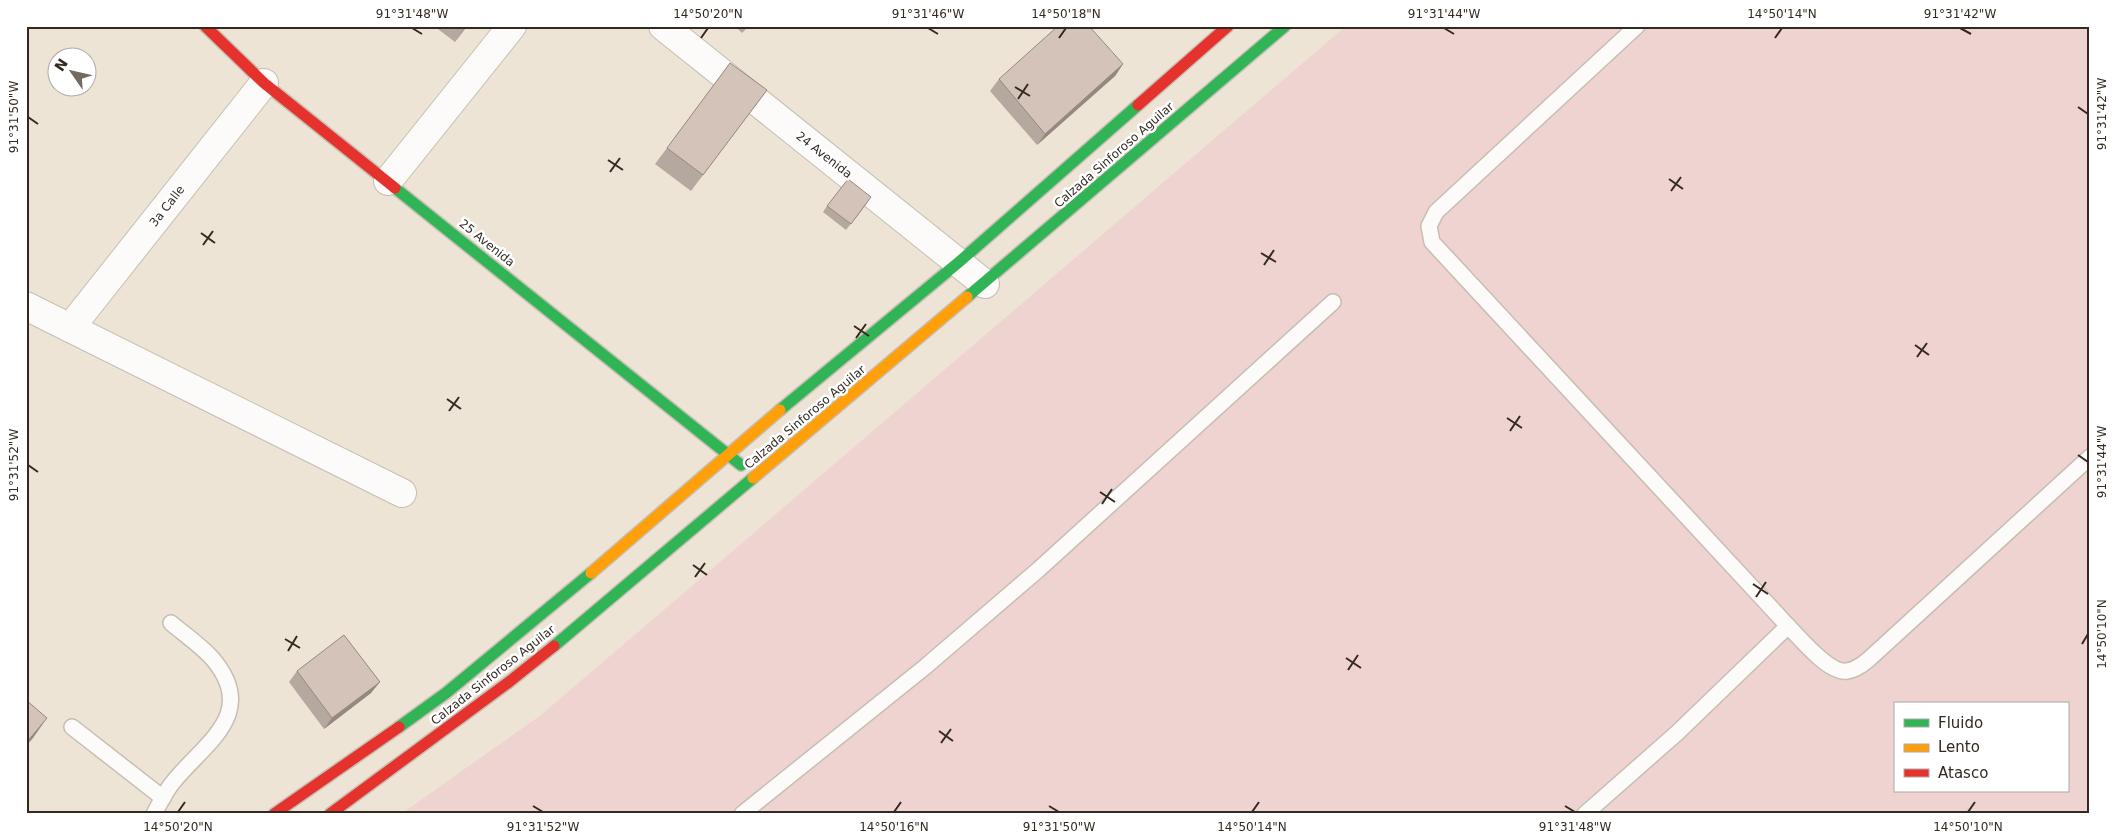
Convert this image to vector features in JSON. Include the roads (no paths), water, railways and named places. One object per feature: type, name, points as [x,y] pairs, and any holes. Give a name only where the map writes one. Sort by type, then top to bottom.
[{"type":"main road","name":"25 Avenida","points":[[205,26],[264,84],[728,454],[754,478]]},
{"type":"main road","name":"Calzada Sinforoso Aguilar","points":[[274,814],[354,760],[446,693],[624,546],[728,454],[959,262],[1228,26]]},
{"type":"main road","name":"Calzada Sinforoso Aguilar","points":[[330,814],[509,682],[602,607],[985,284],[1285,26]]},
{"type":"street","points":[[388,182],[512,26]]},
{"type":"street","name":"24 Avenida","points":[[663,26],[985,284]]},
{"type":"street","name":"3a Calle","points":[[70,328],[264,84]]},
{"type":"street","points":[[26,306],[402,494]]},
{"type":"lane","points":[[1637,26],[1436,212],[1429,226],[1432,242],[1788,626],[1826,663],[1835,669],[1846,672],[1858,667],[2090,457]]},
{"type":"lane","points":[[742,814],[925,667],[1038,570],[1333,302]]},
{"type":"lane","points":[[154,814],[173,782],[216,738],[228,718],[231,693],[224,675],[211,657],[171,623]]},
{"type":"lane","points":[[1585,814],[1677,733],[1788,626]]},
{"type":"lane","points":[[72,727],[163,798]]}]
